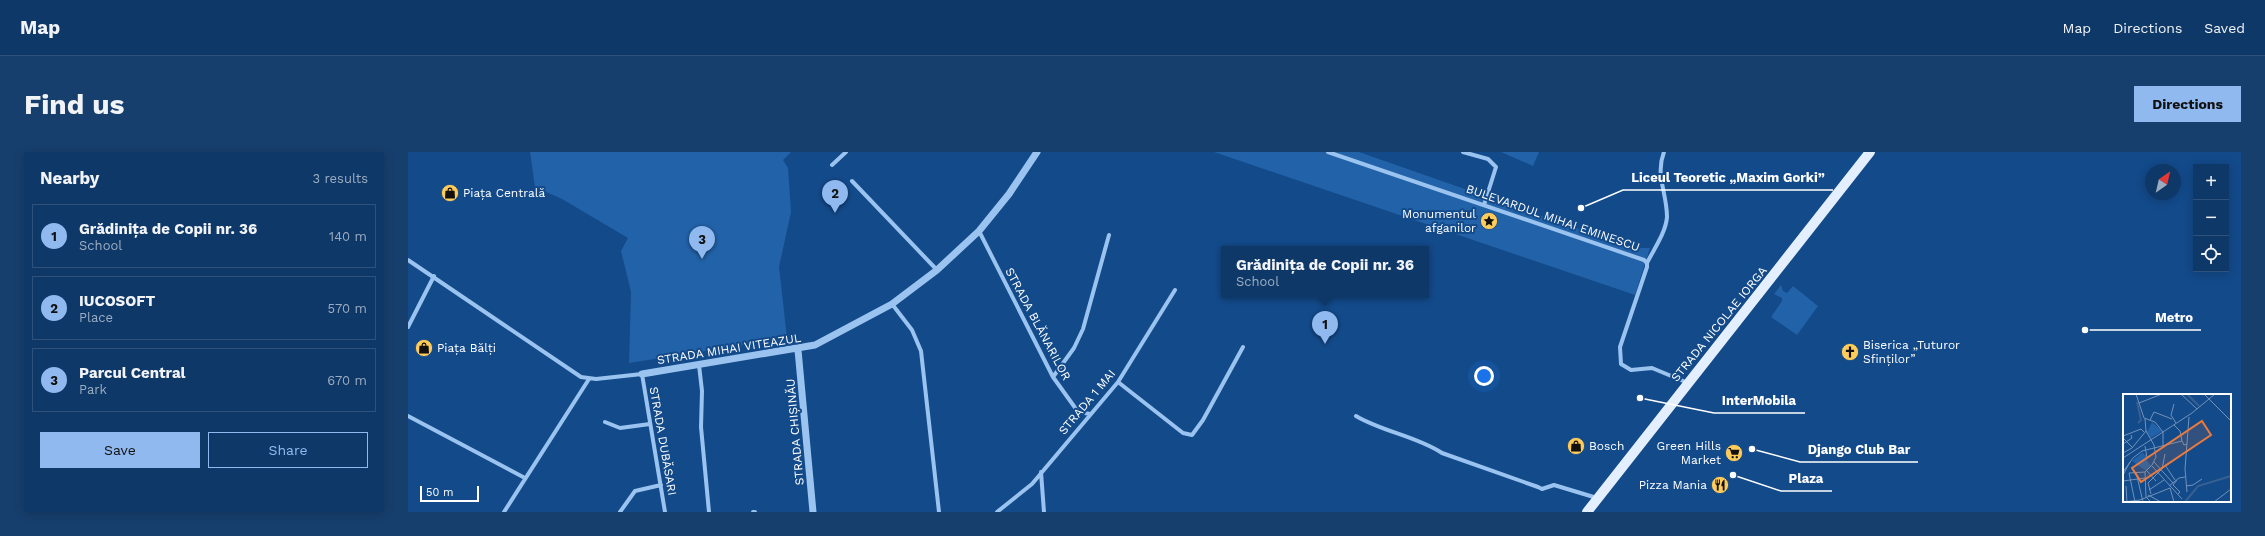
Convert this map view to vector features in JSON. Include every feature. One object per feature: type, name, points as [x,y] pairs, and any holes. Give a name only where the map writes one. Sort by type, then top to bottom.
[{"type":"main road","name":"STRADA NICOLAE IORGA","points":[[1587,512],[1870,152]]},
{"type":"street","points":[[832,165],[846,152]]},
{"type":"street","name":"STRADA MIHAI VITEAZUL","points":[[408,260],[434,276],[572,372],[589,379],[642,374],[798,350],[830,338],[892,304],[937,270],[979,231],[1009,194],[1037,152]]},
{"type":"street","name":"BULEVARDUL MIHAI EMINESCU","points":[[1328,152],[1628,254],[1647,263],[1647,267],[1620,347],[1621,364],[1632,370],[1652,368],[1688,383]]},
{"type":"street","points":[[1463,152],[1488,160],[1496,167],[1484,205]]},
{"type":"street","points":[[1647,263],[1665,228],[1667,216],[1660,178],[1660,163],[1664,152]]},
{"type":"street","points":[[852,181],[937,270]]},
{"type":"street","name":"STRADA BLĂNARILOR","points":[[979,231],[1053,378],[1076,409],[1080,412],[1090,414]]},
{"type":"street","points":[[1053,378],[1074,348],[1083,329],[1108,235]]},
{"type":"street","points":[[408,327],[434,276]]},
{"type":"street","name":"STRADA 1 MAI","points":[[997,512],[1027,488],[1118,382],[1175,290]]},
{"type":"street","points":[[892,304],[912,330],[920,351],[939,512]]},
{"type":"street","points":[[1118,382],[1183,433],[1192,435],[1203,420],[1243,347]]},
{"type":"street","name":"STRADA CHIȘINĂU","points":[[798,350],[813,512]]},
{"type":"street","points":[[699,365],[702,391],[701,427],[709,512]]},
{"type":"street","name":"STRADA DUBĂSARI","points":[[642,374],[665,512]]},
{"type":"street","points":[[504,512],[589,379]]},
{"type":"street","points":[[408,416],[525,478]]},
{"type":"street","points":[[1356,416],[1376,426],[1429,444],[1442,453],[1542,489],[1554,485],[1597,499]]},
{"type":"street","points":[[605,422],[620,428],[650,424]]},
{"type":"street","points":[[1041,472],[1044,512]]},
{"type":"street","points":[[620,512],[635,491],[661,485]]},
{"type":"shaded area","points":[[530,152],[791,152],[783,160],[788,168],[791,212],[779,267],[787,338],[629,363],[631,292],[621,251],[628,238],[562,199],[535,187]]},
{"type":"shaded area","points":[[1214,152],[1359,152],[1633,248],[1650,248],[1635,295]]},
{"type":"shaded area","points":[[1501,152],[1539,152],[1533,166]]},
{"type":"shaded area","points":[[1781,285],[1783,291],[1787,293],[1793,286],[1818,306],[1797,335],[1771,317],[1782,301],[1782,298],[1774,294]]},
{"type":"place","name":"Piața Centrală","points":[[450,193]]},
{"type":"place","name":"Liceul Teoretic „Maxim Gorki”","points":[[1581,208]]},
{"type":"place","name":"IUCOSOFT","points":[[835,213]]},
{"type":"place","name":"Monumentul afganilor","points":[[1489,221]]},
{"type":"place","name":"Parcul Central","points":[[702,259]]},
{"type":"place","name":"Metro","points":[[2085,330]]},
{"type":"place","name":"Grădinița de Copii nr. 36","points":[[1325,344]]},
{"type":"place","name":"Piața Bălți","points":[[424,348]]},
{"type":"place","name":"Biserica „Tuturor Sfinților”","points":[[1850,352]]},
{"type":"place","name":"InterMobila","points":[[1640,398]]},
{"type":"place","name":"Bosch","points":[[1576,446]]},
{"type":"place","name":"Django Club Bar","points":[[1752,449]]},
{"type":"place","name":"Green Hills Market","points":[[1734,453]]},
{"type":"place","name":"Plaza","points":[[1733,475]]},
{"type":"place","name":"Pizza Mania","points":[[1720,485]]}]
